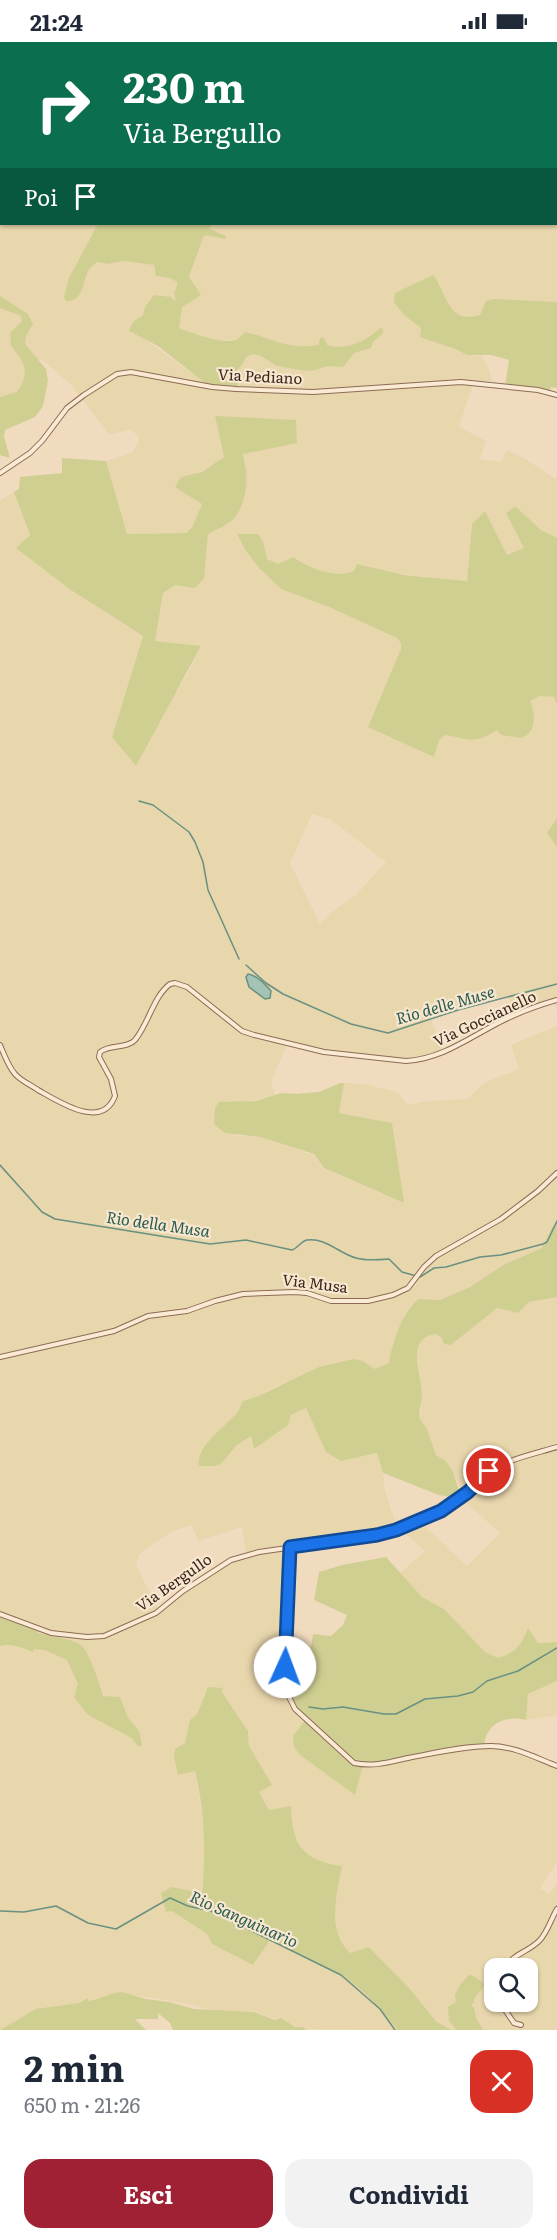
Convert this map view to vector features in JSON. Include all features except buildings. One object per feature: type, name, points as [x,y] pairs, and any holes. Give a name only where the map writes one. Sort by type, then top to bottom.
[{"type":"street","name":"Via Pediano","points":[[0,473],[30,453],[67,408],[84,394],[117,374],[131,372],[212,387],[236,389],[313,392],[461,382],[557,394]]},
{"type":"street","name":"Via Goccianello","points":[[0,1045],[8,1064],[20,1079],[64,1104],[92,1113],[109,1107],[116,1096],[111,1079],[99,1057],[100,1052],[109,1047],[126,1045],[135,1040],[170,984],[175,983],[187,987],[242,1031],[254,1035],[324,1052],[406,1061],[442,1054],[496,1024],[557,1000]]},
{"type":"street","name":"Via Musa","points":[[0,1357],[114,1332],[148,1316],[187,1311],[243,1294],[294,1292],[307,1293],[331,1301],[368,1301],[399,1293],[408,1288],[417,1275],[441,1252],[501,1219],[538,1191],[557,1173]]},
{"type":"street","name":"Via Bergullo","points":[[0,1614],[51,1633],[87,1637],[104,1636],[156,1613],[183,1591],[231,1560],[259,1552],[377,1535],[396,1530],[441,1511],[468,1492],[483,1476],[496,1467],[557,1447]]},
{"type":"street","points":[[290,1547],[285,1667],[289,1697],[295,1709],[354,1763],[366,1766],[491,1746],[509,1748],[557,1766]]},
{"type":"street","points":[[513,1958],[534,1946],[542,1938],[557,1909]]},
{"type":"street","points":[[506,2012],[514,2023],[521,2025]]},
{"type":"shaded area","points":[[0,225],[102,225],[109,264],[123,261],[154,265],[180,285],[189,278],[203,238],[210,225],[557,225],[557,304],[476,317],[455,313],[449,308],[444,297],[436,342],[467,355],[482,356],[489,370],[492,381],[474,381],[459,427],[486,441],[480,459],[501,462],[507,450],[554,478],[557,477],[557,538],[541,530],[514,506],[506,513],[524,548],[507,555],[485,512],[472,524],[467,581],[392,573],[354,572],[348,575],[276,565],[237,535],[261,570],[281,589],[329,607],[397,638],[401,643],[401,649],[369,727],[434,757],[439,740],[445,735],[495,727],[521,738],[530,731],[533,719],[529,701],[540,696],[554,697],[557,704],[557,818],[547,833],[557,847],[557,1012],[554,998],[516,1012],[507,995],[458,1009],[431,1018],[443,1053],[400,1062],[332,1056],[288,1042],[271,1082],[275,1094],[247,1102],[235,1136],[260,1137],[314,1155],[324,1169],[403,1203],[392,1123],[339,1113],[344,1083],[365,1084],[397,1092],[408,1105],[427,1101],[467,1099],[484,1083],[519,1069],[511,1045],[557,1026],[557,1222],[552,1227],[542,1248],[505,1264],[470,1287],[440,1300],[418,1299],[404,1316],[393,1341],[389,1363],[375,1369],[363,1361],[319,1367],[243,1401],[233,1418],[220,1429],[221,1464],[237,1445],[251,1436],[254,1448],[288,1425],[291,1415],[306,1408],[341,1461],[377,1453],[396,1525],[359,1534],[287,1546],[284,1661],[307,1718],[300,1755],[354,1794],[363,1764],[484,1745],[519,1749],[557,1768],[557,1863],[540,1889],[548,1894],[557,1885],[557,2030],[432,2030],[437,2021],[369,1947],[350,1953],[342,1946],[336,1935],[335,1904],[342,1866],[317,1861],[305,1853],[291,1828],[269,1810],[259,1792],[271,1785],[249,1746],[248,1731],[222,1691],[205,1692],[197,1714],[190,1720],[185,1743],[174,1757],[178,1775],[195,1771],[205,1834],[206,1856],[201,1893],[192,1892],[166,1912],[172,1911],[207,1934],[213,1944],[254,1965],[269,1940],[343,1976],[367,1995],[398,2030],[303,2029],[253,2011],[222,2012],[184,2003],[121,1993],[98,1998],[0,2030],[0,501],[14,492],[30,536],[17,547],[110,616],[143,636],[112,737],[169,703],[187,675],[201,646],[154,641],[163,593],[175,585],[246,465],[243,453],[257,450],[215,416],[224,459],[189,478],[204,507],[189,533],[126,534],[106,461],[132,453],[138,443],[138,436],[130,429],[110,435],[71,385],[45,362],[34,358],[23,389],[0,400]],"holes":[[[178,330],[216,341],[238,340],[244,335],[297,349],[330,366],[321,369],[299,370],[277,366],[252,353],[246,357],[234,377],[239,388],[211,387],[142,337]],[[312,814],[330,819],[386,862],[356,895],[332,912],[320,924],[290,863]],[[192,1525],[198,1541],[242,1527],[246,1554],[220,1563],[195,1579],[158,1609],[136,1565],[138,1556],[173,1531]]]},
{"type":"shaded area","points":[[97,225],[211,225],[210,229],[226,236],[225,239],[205,235],[203,238],[189,277],[201,295],[182,307],[179,328],[226,341],[238,339],[245,332],[297,346],[318,345],[321,337],[327,345],[334,347],[355,344],[380,328],[383,329],[383,333],[373,342],[371,348],[354,353],[343,367],[329,366],[311,371],[299,370],[277,366],[259,355],[252,354],[246,357],[234,376],[239,388],[210,387],[158,346],[129,331],[133,322],[143,315],[145,307],[154,295],[171,297],[176,302],[174,293],[177,282],[170,278],[156,276],[154,265],[123,261],[109,264],[97,262],[87,273],[77,298],[66,301],[64,297],[69,278]]},
{"type":"shaded area","points":[[433,275],[454,311],[469,317],[480,315],[486,301],[494,299],[557,302],[557,388],[551,387],[550,393],[505,387],[509,360],[491,355],[467,355],[420,337],[421,328],[404,315],[394,302],[395,293]]},
{"type":"shaded area","points":[[0,296],[28,314],[33,324],[26,336],[25,344],[46,369],[48,381],[43,406],[35,417],[5,430],[4,436],[10,458],[0,455],[0,397],[17,392],[24,379],[23,363],[11,346],[10,333],[22,321],[21,316],[0,308]]},
{"type":"shaded area","points":[[215,416],[296,420],[297,443],[243,454],[246,478],[243,502],[232,520],[208,534],[204,578],[195,588],[175,585],[163,593],[155,641],[201,646],[136,766],[112,737],[143,636],[71,590],[16,548],[30,535],[14,492],[19,489],[20,477],[62,473],[62,458],[106,461],[127,534],[187,533],[193,526],[202,504],[175,487],[181,477],[202,472],[224,457]]},
{"type":"shaded area","points":[[515,506],[541,530],[557,538],[557,704],[554,697],[540,696],[530,701],[534,720],[529,733],[521,738],[501,735],[497,730],[477,739],[445,735],[439,740],[434,757],[368,727],[401,649],[401,643],[397,638],[329,607],[281,589],[261,570],[246,551],[237,534],[258,534],[263,541],[267,559],[278,564],[293,557],[306,565],[331,573],[354,571],[357,564],[404,575],[467,581],[472,524],[485,511],[507,555],[524,548],[506,513]]},
{"type":"shaded area","points":[[557,818],[557,847],[547,833]]},
{"type":"shaded area","points":[[248,974],[257,978],[271,991],[270,998],[265,999],[249,987],[246,977]]},
{"type":"shaded area","points":[[344,1083],[339,1113],[392,1123],[404,1203],[324,1168],[314,1154],[260,1137],[225,1133],[214,1124],[215,1108],[219,1102],[255,1101],[281,1093],[319,1092]]},
{"type":"shaded area","points":[[557,1222],[557,1297],[529,1302],[518,1313],[497,1308],[451,1345],[444,1344],[442,1338],[436,1334],[420,1342],[417,1358],[422,1395],[420,1419],[427,1429],[436,1455],[446,1461],[453,1472],[462,1499],[439,1495],[383,1473],[377,1453],[341,1461],[326,1452],[306,1408],[291,1415],[288,1425],[254,1449],[251,1436],[237,1445],[221,1464],[199,1466],[201,1452],[205,1446],[235,1414],[243,1401],[319,1367],[354,1359],[363,1361],[375,1369],[389,1363],[399,1328],[407,1312],[418,1299],[440,1300],[470,1287],[505,1264],[542,1248],[552,1227]]},
{"type":"shaded area","points":[[557,1297],[557,1642],[522,1643],[509,1654],[498,1658],[485,1652],[444,1609],[422,1597],[400,1573],[425,1551],[396,1525],[417,1519],[467,1566],[500,1533],[462,1499],[459,1485],[446,1461],[436,1455],[427,1429],[420,1419],[422,1399],[418,1379],[417,1348],[421,1340],[436,1334],[451,1345],[497,1308],[518,1313],[529,1302]]},
{"type":"shaded area","points":[[386,1557],[422,1597],[444,1609],[485,1652],[498,1658],[514,1651],[528,1628],[538,1643],[557,1642],[557,1681],[528,1694],[526,1720],[511,1719],[498,1722],[489,1731],[484,1745],[363,1764],[355,1795],[300,1755],[294,1747],[293,1736],[307,1718],[291,1701],[284,1657],[309,1659],[313,1634],[331,1636],[343,1625],[347,1615],[314,1600],[319,1572],[342,1565]]},
{"type":"shaded area","points":[[0,1613],[35,1627],[38,1633],[80,1644],[92,1663],[103,1696],[120,1697],[128,1718],[139,1731],[142,1746],[138,1746],[132,1738],[88,1715],[74,1697],[78,1684],[67,1660],[45,1650],[34,1649],[33,1652],[13,1646],[0,1646]]},
{"type":"shaded area","points":[[557,1681],[557,1715],[526,1720],[528,1694]]},
{"type":"shaded area","points":[[208,1687],[223,1688],[222,1692],[248,1731],[249,1746],[272,1785],[259,1792],[269,1810],[291,1806],[294,1831],[302,1849],[318,1860],[342,1866],[335,1912],[338,1934],[343,1944],[350,1953],[369,1947],[410,1989],[437,2022],[451,2030],[398,2030],[367,1995],[343,1976],[270,1940],[253,1965],[212,1944],[207,1934],[172,1911],[166,1912],[161,1893],[172,1887],[202,1893],[204,1832],[195,1771],[178,1775],[174,1757],[175,1749],[185,1743],[190,1720],[197,1714]]},
{"type":"shaded area","points":[[470,1974],[484,1983],[471,2007],[474,2007],[476,2018],[483,2030],[453,2030],[456,2029],[449,2021],[448,2007],[456,2002],[455,1995]]},
{"type":"shaded area","points":[[122,1992],[194,2009],[254,2012],[275,2020],[281,2018],[295,2027],[307,2030],[173,2030],[170,2023],[158,2013],[158,2019],[135,2019],[146,2030],[0,2030],[36,2009],[79,2003],[88,1998],[88,2001]]},
{"type":"waterway","name":"Rio delle Muse","points":[[139,801],[153,805],[189,832],[203,862],[208,890],[239,959]]},
{"type":"waterway","name":"Rio delle Muse","points":[[246,965],[266,983],[283,994],[351,1024],[388,1033],[458,1010],[557,984]]},
{"type":"waterway","name":"Rio della Musa","points":[[0,1165],[42,1212],[55,1219],[210,1244],[246,1240],[292,1250],[305,1241],[314,1240],[326,1243],[356,1258],[389,1259],[402,1272],[420,1277],[434,1268],[543,1244],[547,1242],[557,1221]]},
{"type":"waterway","points":[[309,1707],[323,1709],[343,1707],[396,1714],[425,1699],[473,1692],[487,1681],[518,1671],[557,1648]]},
{"type":"waterway","name":"Rio Sanguinario","points":[[0,1911],[24,1912],[56,1906],[88,1923],[116,1929],[170,1898],[188,1906],[211,1911],[341,1975],[380,2009],[395,2030]]},
{"type":"route","points":[[285,1667],[290,1547],[377,1535],[396,1530],[441,1511],[468,1492],[489,1471]]}]
